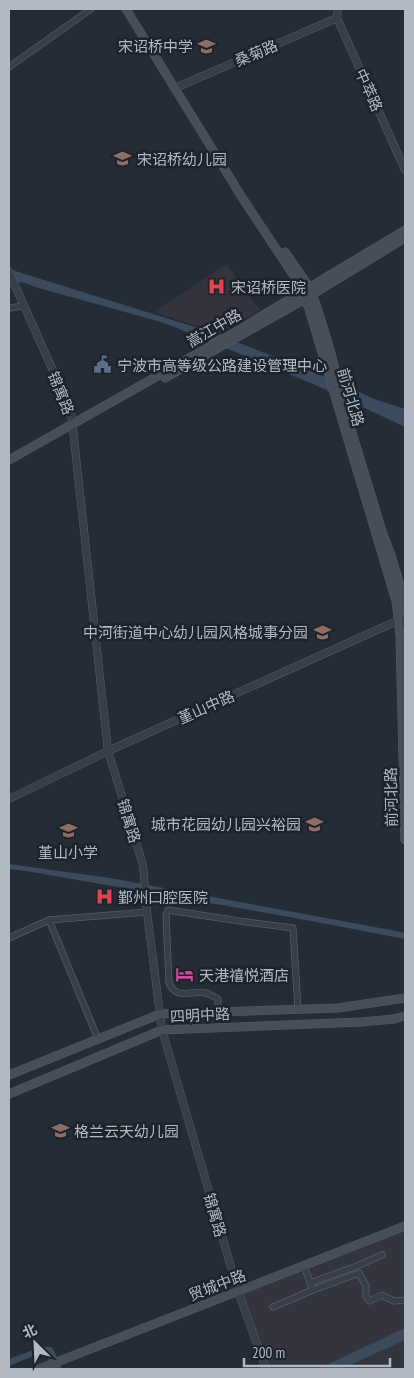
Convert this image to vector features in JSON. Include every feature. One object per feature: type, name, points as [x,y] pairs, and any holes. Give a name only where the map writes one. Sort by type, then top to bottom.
[{"type":"main road","name":"前河北路","points":[[126,9],[177,87]]},
{"type":"main road","name":"前河北路","points":[[130,9],[243,199],[298,282],[308,293],[331,366],[396,601],[403,615],[405,840]]},
{"type":"main road","name":"嵩江中路","points":[[308,293],[405,230]]},
{"type":"main road","name":"嵩江中路","points":[[9,460],[200,355],[405,238]]},
{"type":"main road","name":"嵩江中路","points":[[9,465],[73,426]]},
{"type":"main road","name":"四明中路","points":[[9,1074],[160,1014],[338,1008],[405,998]]},
{"type":"main road","name":"四明中路","points":[[9,1094],[162,1030],[361,1022],[405,1016]]},
{"type":"main road","name":"贸城中路","points":[[39,1369],[405,1226]]},
{"type":"street","points":[[9,67],[91,9]]},
{"type":"street","points":[[337,18],[338,9]]},
{"type":"street","name":"桑菊路","points":[[177,87],[337,18]]},
{"type":"street","name":"中萃路","points":[[337,18],[405,170]]},
{"type":"street","name":"锦寓路","points":[[9,272],[71,411],[108,751],[143,866],[162,1030],[238,1291],[266,1369]]},
{"type":"street","points":[[9,308],[23,306]]},
{"type":"street","name":"堇山中路","points":[[9,799],[108,751],[403,615]]},
{"type":"street","points":[[218,1012],[218,999],[206,993],[178,993],[172,990],[169,984],[166,914],[168,910],[293,928],[298,1009]]},
{"type":"street","points":[[9,938],[49,920],[147,912]]},
{"type":"street","points":[[49,920],[98,1039]]},
{"type":"street","points":[[310,1283],[382,1255]]},
{"type":"street","points":[[304,1266],[313,1290]]},
{"type":"street","points":[[357,1266],[366,1286],[366,1297],[370,1301],[381,1295],[394,1301],[405,1300]]},
{"type":"street","points":[[273,1307],[359,1273]]},
{"type":"shaded area","name":"宋诏桥医院","points":[[227,264],[260,310],[219,333],[155,311]]},
{"type":"shaded area","points":[[405,1231],[405,1369],[270,1369],[243,1294]]},
{"type":"water","points":[[9,269],[214,333],[318,374],[377,400],[405,409],[405,427],[320,387],[161,322],[25,283],[9,281]]},
{"type":"water","points":[[9,864],[110,878],[391,930],[405,933],[405,939],[9,869]]},
{"type":"water","points":[[405,1328],[405,1340],[341,1369],[318,1369]]},
{"type":"water","points":[[41,1347],[51,1347],[62,1369],[54,1369],[46,1354],[41,1353],[9,1366],[9,1359]]},
{"type":"place","name":"宋诏桥中学","points":[[207,46]]},
{"type":"place","name":"宋诏桥幼儿园","points":[[123,159]]},
{"type":"place","name":"宋诏桥医院","points":[[217,287]]},
{"type":"place","name":"宁波市高等级公路建设管理中心","points":[[103,365]]},
{"type":"place","name":"中河街道中心幼儿园风格城事分园","points":[[322,632]]},
{"type":"place","name":"城市花园幼儿园兴裕园","points":[[315,824]]},
{"type":"place","name":"堇山小学","points":[[68,831]]},
{"type":"place","name":"鄞州口腔医院","points":[[104,897]]},
{"type":"place","name":"天港禧悦酒店","points":[[185,975]]},
{"type":"place","name":"格兰云天幼儿园","points":[[60,1131]]}]
